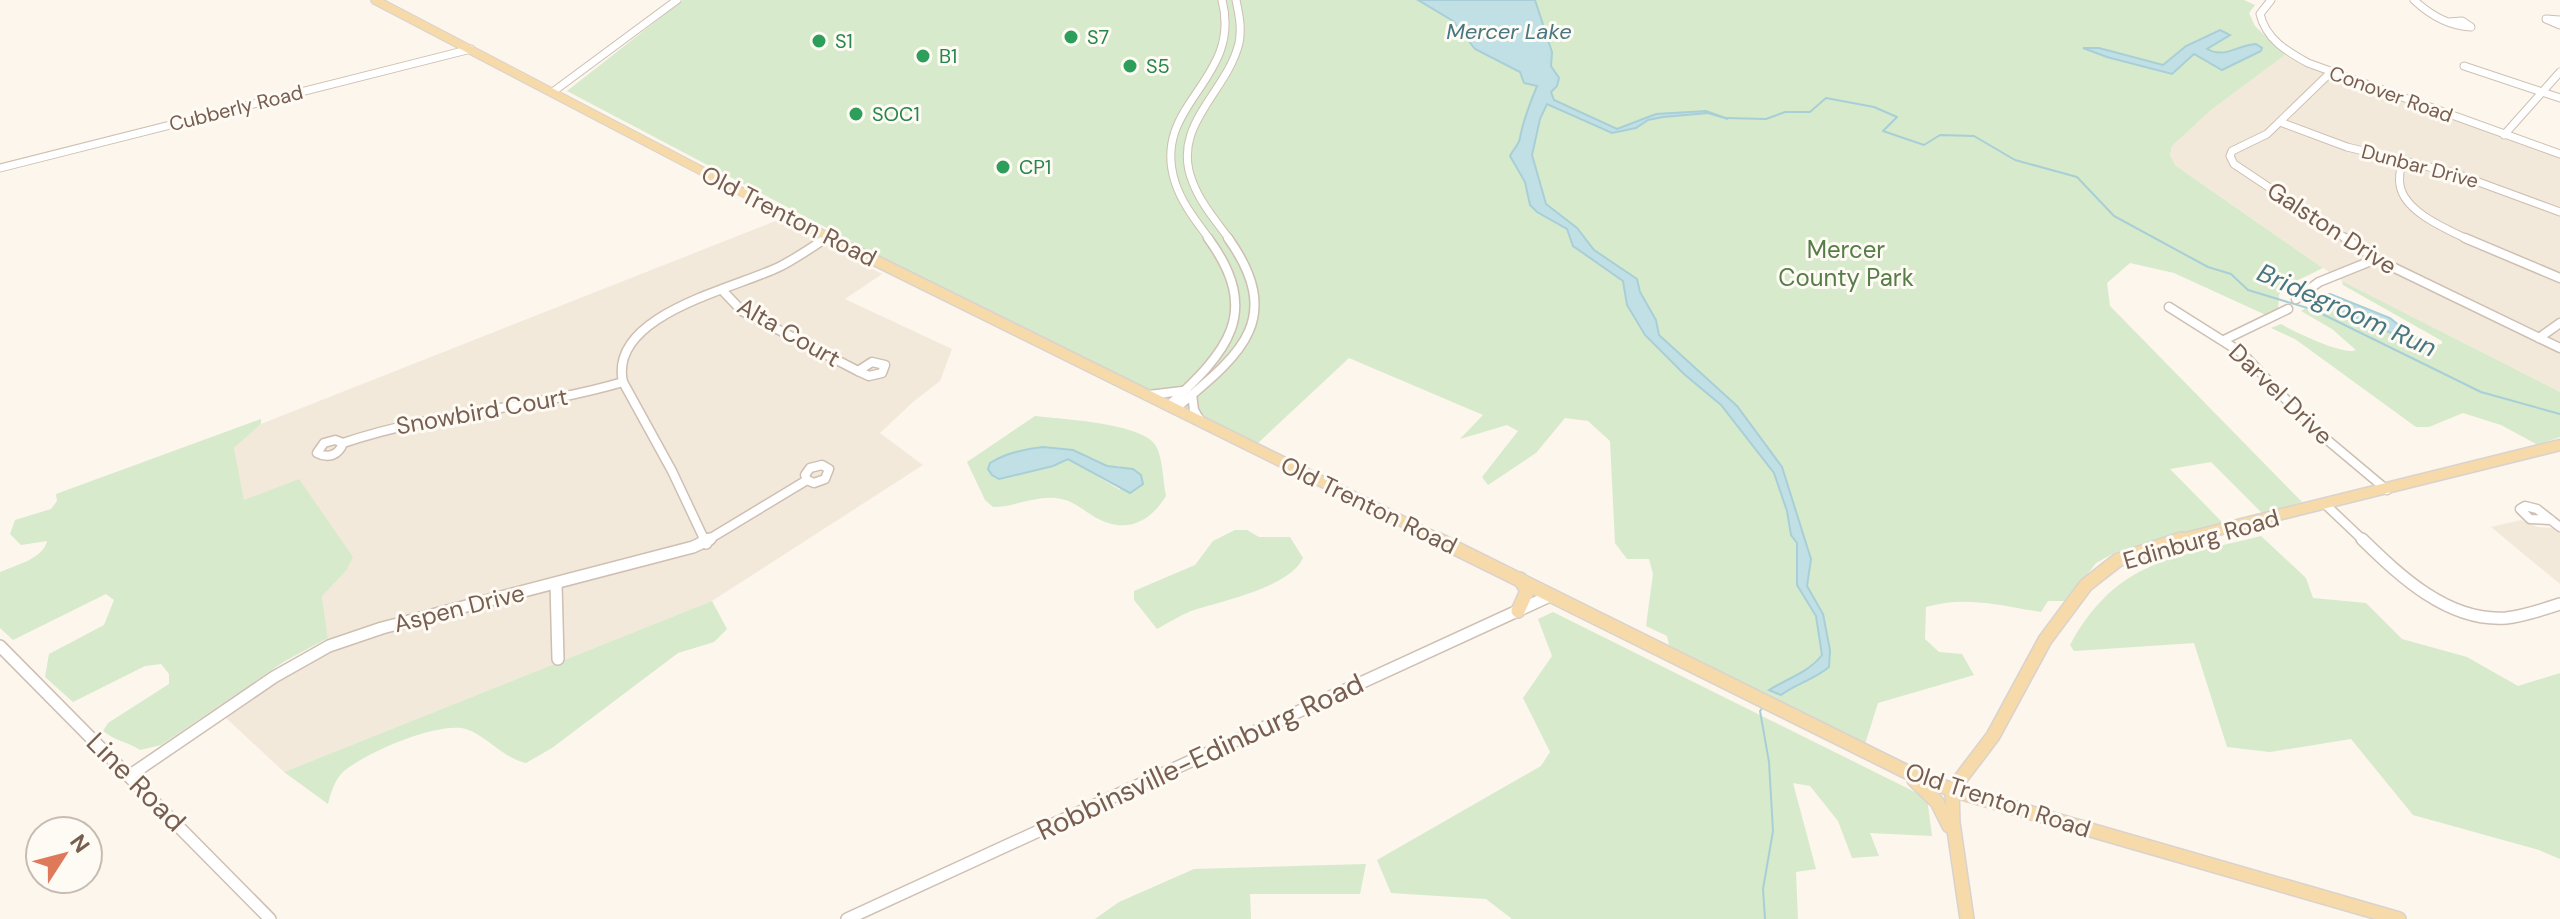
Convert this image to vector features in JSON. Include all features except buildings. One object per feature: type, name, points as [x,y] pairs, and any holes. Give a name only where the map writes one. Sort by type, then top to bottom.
[{"type":"main road","name":"Old Trenton Road","points":[[375,0],[828,237],[1894,766],[1952,790],[2399,919]]},
{"type":"main road","name":"Edinburg Road","points":[[1952,790],[1979,760],[2062,616],[2112,564],[2170,542],[2560,445]]},
{"type":"main road","points":[[1518,611],[1527,591],[1519,579]]},
{"type":"main road","points":[[1894,766],[1918,782],[1937,802],[1955,838]]},
{"type":"main road","points":[[1952,790],[1955,838],[1967,919]]},
{"type":"street","points":[[554,91],[677,0]]},
{"type":"street","points":[[1146,394],[1188,392],[1221,349],[1233,325],[1237,305],[1235,286],[1180,196],[1172,174],[1174,133],[1183,113],[1220,61],[1225,48],[1228,20],[1222,0]]},
{"type":"street","points":[[1172,407],[1234,356],[1252,325],[1256,304],[1254,285],[1195,190],[1187,153],[1198,116],[1234,63],[1240,46],[1243,27],[1236,0]]},
{"type":"street","name":"Conover Road","points":[[2271,0],[2260,14],[2262,25],[2269,36],[2296,56],[2330,73],[2560,154]]},
{"type":"street","points":[[2414,0],[2421,8],[2449,22]]},
{"type":"street","name":"Cubberly Road","points":[[0,168],[471,49]]},
{"type":"street","points":[[2464,66],[2560,98]]},
{"type":"street","points":[[2504,135],[2560,72]]},
{"type":"street","name":"Galston Drive","points":[[2330,73],[2260,139],[2232,151],[2231,160],[2376,259],[2560,348]]},
{"type":"street","name":"Dunbar Drive","points":[[2280,122],[2347,147],[2471,178],[2560,212]]},
{"type":"street","points":[[2403,159],[2400,187],[2411,204],[2425,216],[2456,234],[2560,278]]},
{"type":"street","points":[[706,543],[672,471],[623,382],[621,360],[627,346],[640,331],[667,313],[781,266],[828,237]]},
{"type":"street","points":[[1220,257],[1236,252]]},
{"type":"street","points":[[2296,299],[2319,282],[2376,259]]},
{"type":"street","name":"Alta Court","points":[[722,290],[742,311],[858,371]]},
{"type":"street","name":"Darvel Drive","points":[[2169,307],[2224,340],[2254,363],[2313,428],[2387,490]]},
{"type":"street","points":[[2224,340],[2288,309]]},
{"type":"street","points":[[2539,338],[2560,323]]},
{"type":"street","name":"Snowbird Court","points":[[343,443],[394,425],[583,394],[623,382]]},
{"type":"street","points":[[1188,392],[1201,422]]},
{"type":"street","name":"Aspen Drive","points":[[129,776],[274,677],[329,646],[382,628],[706,543],[807,480]]},
{"type":"street","points":[[2326,505],[2416,586],[2451,606],[2502,618],[2560,604]]},
{"type":"street","points":[[2551,520],[2560,527]]},
{"type":"street","points":[[556,584],[558,659]]},
{"type":"street","name":"Robbinsville-Edinburg Road","points":[[847,919],[1552,595]]},
{"type":"street","name":"Line Road","points":[[0,646],[270,919]]},
{"type":"shaded area","points":[[2285,55],[2336,78],[2560,157],[2560,392],[2342,281],[2174,164],[2170,155],[2172,146],[2211,110]]},
{"type":"shaded area","points":[[778,220],[882,274],[845,299],[952,349],[940,381],[880,433],[923,465],[712,601],[284,772],[225,717],[289,674],[333,651],[328,638],[322,595],[346,571],[244,501],[234,448],[261,424]]},
{"type":"shaded area","points":[[2521,520],[2538,527],[2554,528],[2560,533],[2560,584],[2491,527]]},
{"type":"green space","name":"Mercer County Park","points":[[683,0],[2244,0],[2255,5],[2249,13],[2255,26],[2285,55],[2211,110],[2172,146],[2170,155],[2175,165],[2323,268],[2284,287],[2279,295],[2278,311],[2268,316],[2174,273],[2130,263],[2107,283],[2110,306],[2302,502],[2263,514],[2211,462],[2170,469],[2223,523],[2116,552],[2096,563],[2067,601],[2048,601],[2041,612],[1970,602],[1926,607],[1925,639],[1939,652],[1962,654],[1974,675],[1878,703],[1865,744],[1669,645],[1667,636],[1646,626],[1653,574],[1649,559],[1627,559],[1615,543],[1610,441],[1588,421],[1565,418],[1536,453],[1488,485],[1482,477],[1518,431],[1507,425],[1460,439],[1483,415],[1349,358],[1258,443],[899,266],[567,91]]},
{"type":"green space","points":[[2342,281],[2560,392],[2560,437],[2538,445],[2501,425],[2463,413],[2429,427],[2416,427],[2295,339],[2271,328],[2281,324],[2330,347],[2356,350],[2332,329],[2301,311],[2317,301],[2398,336],[2416,338],[2415,335],[2436,345],[2442,344],[2442,341],[2343,285]]},
{"type":"green space","points":[[1035,416],[1119,427],[1148,438],[1156,446],[1166,496],[1143,520],[1125,525],[1104,521],[1061,499],[1044,498],[993,507],[985,500],[967,462]],"holes":[[[1043,447],[1073,450],[1107,466],[1120,466],[1120,490],[1068,459],[999,479],[992,475],[990,463],[1015,452]]]},
{"type":"green space","points":[[261,419],[261,424],[234,448],[244,500],[299,479],[353,557],[346,571],[322,596],[328,638],[285,661],[161,745],[140,750],[103,731],[108,723],[169,684],[169,674],[161,664],[145,666],[73,702],[45,677],[49,654],[104,625],[114,600],[106,594],[13,640],[0,628],[0,572],[35,557],[47,541],[21,545],[10,534],[15,520],[51,509],[57,501],[56,494]]},
{"type":"green space","points":[[1235,530],[1247,530],[1259,537],[1290,537],[1303,558],[1284,578],[1236,598],[1191,611],[1157,629],[1134,600],[1134,591],[1195,565],[1213,541]]},
{"type":"green space","points":[[2261,536],[2306,578],[2313,598],[2366,603],[2402,639],[2467,657],[2518,686],[2560,673],[2560,859],[2539,850],[2413,815],[2351,739],[2270,752],[2227,747],[2194,643],[2074,651],[2070,645],[2107,595],[2150,566]]},
{"type":"green space","points":[[712,601],[727,629],[714,642],[678,653],[552,748],[526,763],[469,730],[448,728],[400,741],[355,764],[338,778],[328,804],[284,772]]},
{"type":"green space","points":[[1553,612],[1927,798],[1932,836],[1870,833],[1879,856],[1852,858],[1838,821],[1810,786],[1793,783],[1816,869],[1796,872],[1798,919],[1512,919],[1486,899],[1391,893],[1377,860],[1541,766],[1550,752],[1523,698],[1552,656],[1538,619]]},
{"type":"green space","points":[[1366,864],[1360,894],[1250,894],[1251,919],[1095,919],[1119,902],[1194,869]]},
{"type":"water","name":"Mercer Lake","points":[[1418,0],[1535,0],[1552,52],[1551,66],[1559,78],[1551,92],[1554,100],[1617,129],[1656,114],[1706,111],[1728,119],[1708,113],[1663,117],[1648,120],[1636,128],[1612,133],[1547,104],[1540,119],[1532,155],[1546,204],[1577,228],[1594,250],[1637,279],[1640,292],[1656,320],[1659,335],[1737,406],[1782,467],[1811,559],[1807,586],[1823,614],[1830,650],[1829,667],[1818,675],[1781,695],[1769,690],[1804,671],[1822,655],[1816,616],[1797,585],[1797,543],[1791,535],[1787,511],[1774,473],[1721,405],[1645,335],[1627,305],[1623,281],[1573,246],[1567,229],[1530,205],[1525,182],[1510,156],[1519,140],[1537,86],[1524,83],[1520,72],[1475,49],[1453,21]]},
{"type":"water","points":[[2220,30],[2230,35],[2207,49],[2220,53],[2256,44],[2262,48],[2261,51],[2222,70],[2194,54],[2172,74],[2083,48],[2099,48],[2163,65],[2186,46]]},
{"type":"water","points":[[2330,294],[2390,318],[2416,339],[2398,336],[2317,301],[2323,295]]},
{"type":"water","points":[[1043,447],[1073,450],[1107,466],[1133,469],[1141,475],[1143,484],[1130,493],[1068,459],[1053,466],[999,479],[988,469],[990,463],[1002,457]]},
{"type":"waterway","name":"Bridegroom Run","points":[[1725,118],[1766,119],[1785,112],[1810,112],[1826,98],[1874,107],[1897,117],[1883,131],[1924,145],[1940,135],[1974,136],[2015,160],[2077,177],[2114,216],[2208,267],[2231,274],[2248,290],[2314,310],[2481,392],[2560,414]]},
{"type":"waterway","points":[[1763,707],[1760,711],[1769,762],[1773,831],[1763,889],[1765,919]]},
{"type":"place","name":"S7","points":[[1071,37]]},
{"type":"place","name":"S1","points":[[819,41]]},
{"type":"place","name":"B1","points":[[923,56]]},
{"type":"place","name":"S5","points":[[1130,66]]},
{"type":"place","name":"SOC1","points":[[856,114]]},
{"type":"place","name":"CP1","points":[[1003,167]]}]
